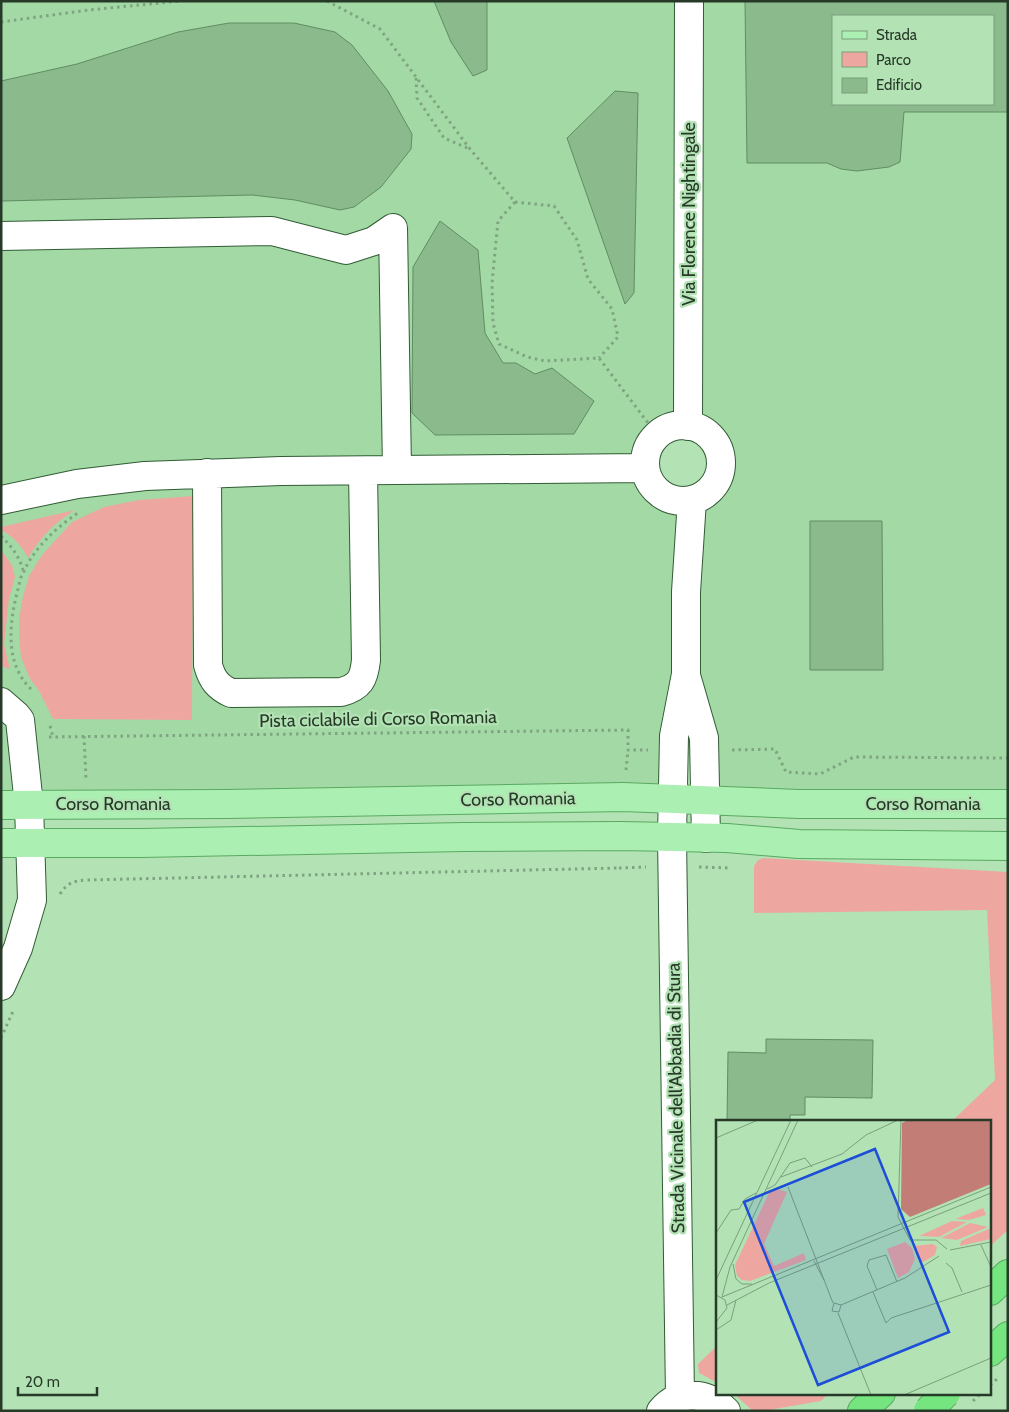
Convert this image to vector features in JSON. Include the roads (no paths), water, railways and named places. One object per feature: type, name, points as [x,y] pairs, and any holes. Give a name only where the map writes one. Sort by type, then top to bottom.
[{"type":"highway","points":[[992,1289],[1008,1274]]},
{"type":"highway","points":[[992,1350],[1008,1336]]},
{"type":"highway","points":[[862,1411],[880,1394]]},
{"type":"highway","points":[[928,1411],[945,1394]]},
{"type":"main road","name":"Corso Romania","points":[[1,805],[235,804],[623,797],[799,804],[1008,804]]},
{"type":"main road","name":"Corso Romania","points":[[1,843],[464,837],[672,837],[800,844],[1008,846]]},
{"type":"street","name":"Via Florence Nightingale","points":[[688,426],[689,1]]},
{"type":"street","points":[[1,236],[272,230],[346,250],[374,241],[393,228],[397,470]]},
{"type":"street","points":[[688,426],[698,429],[709,436],[716,445],[720,456],[720,469],[714,485],[708,492],[692,500],[674,500],[664,496],[655,489],[649,480],[645,468],[645,456],[657,435],[671,428],[688,426]]},
{"type":"street","points":[[1,500],[78,484],[145,476],[207,473],[645,468]]},
{"type":"street","points":[[207,473],[208,666],[211,677],[221,688],[232,693],[341,692],[359,683],[364,674],[366,660],[363,471]]},
{"type":"street","points":[[673,800],[674,736],[686,674],[686,592],[692,500]]},
{"type":"street","points":[[686,674],[704,738],[706,838]]},
{"type":"street","points":[[1,702],[20,720],[29,805]]},
{"type":"street","name":"Strada Vicinale dell'Abbadia di Stura","points":[[670,1404],[673,800]]},
{"type":"street","name":"Corso Romania","points":[[1,986],[18,948],[32,900],[29,805]]},
{"type":"street","points":[[670,1404],[697,1395],[714,1400],[726,1411]]}]
